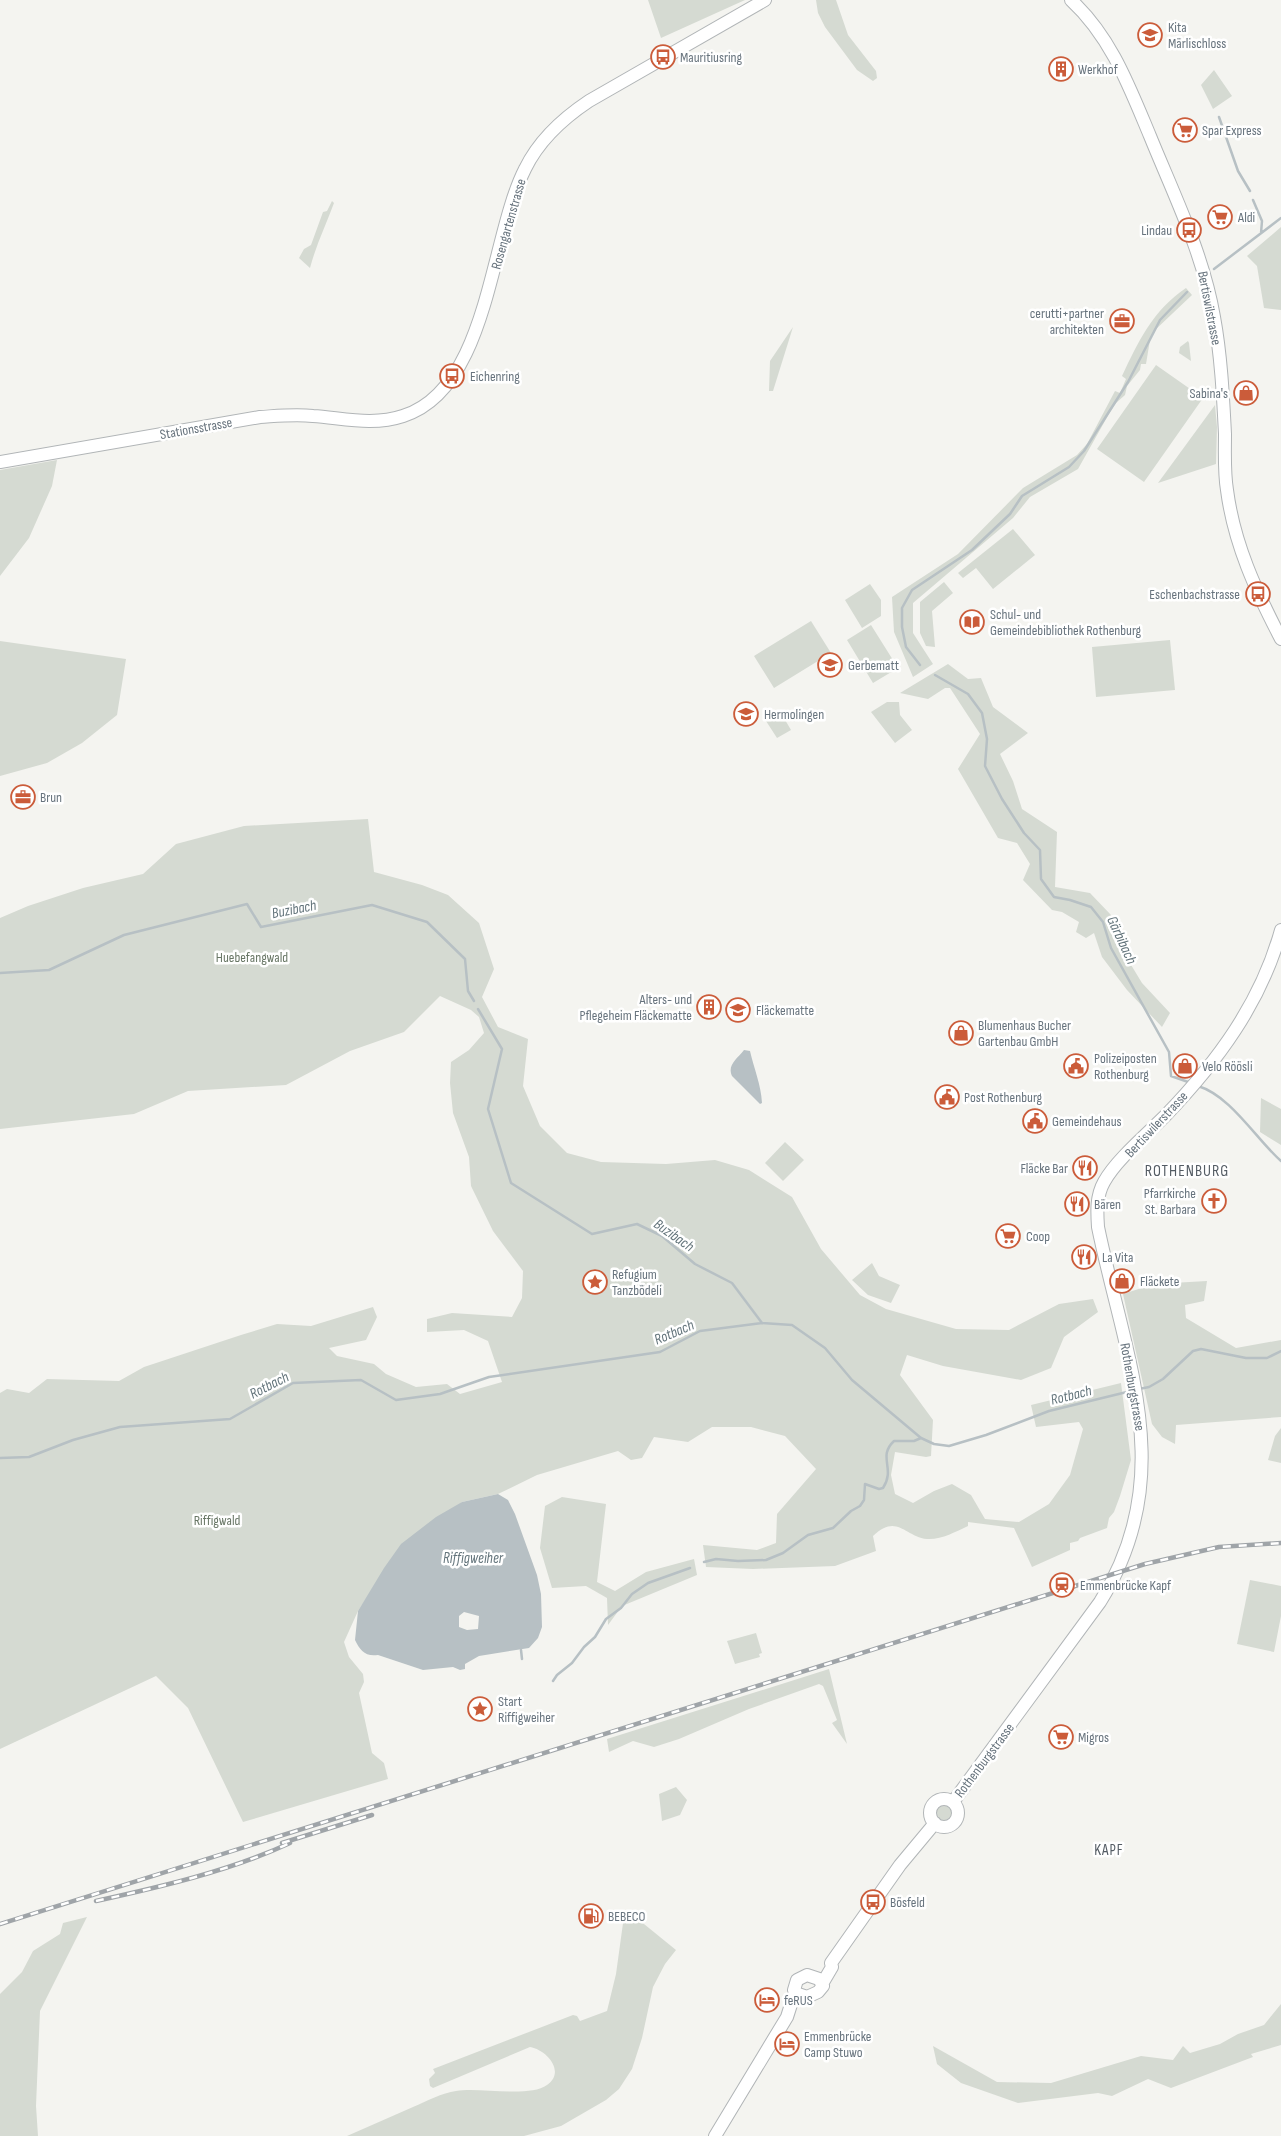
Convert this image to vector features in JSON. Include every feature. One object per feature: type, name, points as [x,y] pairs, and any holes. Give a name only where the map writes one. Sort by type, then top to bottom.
[{"type":"main road","name":"Rosengartenstrasse","points":[[394,419],[409,414],[429,402],[442,390],[458,367],[488,294],[517,186],[528,163],[550,132],[589,101],[765,0]]},
{"type":"main road","name":"Bertiswilstrasse","points":[[1071,0],[1101,33],[1119,64],[1200,261],[1211,301],[1219,346],[1225,465],[1229,504],[1240,548],[1250,576],[1281,639]]},
{"type":"main road","name":"Stationsstrasse","points":[[0,462],[260,417],[303,415],[368,422],[394,419]]},
{"type":"main road","name":"Bertiswilerstrasse","points":[[1100,1189],[1115,1167],[1190,1088],[1237,1029],[1254,1000],[1272,958],[1281,930]]},
{"type":"main road","name":"Rothenburgstrasse","points":[[953,1802],[1083,1626],[1117,1573],[1133,1530],[1142,1466],[1142,1435],[1136,1388],[1098,1222],[1097,1205],[1100,1189]]},
{"type":"main road","points":[[940,1800],[953,1802],[958,1814],[954,1822],[947,1826],[935,1823],[930,1813],[933,1804],[940,1800]]},
{"type":"main road","points":[[801,1994],[818,1992],[818,1980],[832,1967],[831,1963],[900,1866],[935,1823]]},
{"type":"main road","points":[[801,1994],[796,1984],[800,1978],[807,1975],[818,1980]]},
{"type":"main road","points":[[715,2136],[801,1994]]},
{"type":"green space","points":[[648,0],[745,0],[661,38]]},
{"type":"green space","points":[[816,0],[836,0],[848,35],[876,71],[877,78],[873,81],[857,70],[825,27],[818,13]]},
{"type":"green space","points":[[1214,70],[1232,96],[1213,109],[1201,85]]},
{"type":"green space","points":[[332,201],[334,203],[310,268],[299,258],[304,249],[311,245],[323,212],[327,211]]},
{"type":"green space","points":[[1281,227],[1281,310],[1264,308],[1257,266],[1247,256]]},
{"type":"green space","points":[[1186,288],[1192,295],[1154,331],[1150,340],[1146,364],[1141,364],[1140,370],[1127,386],[1125,395],[1110,412],[1078,469],[1030,497],[1013,518],[913,603],[913,633],[933,664],[913,677],[894,632],[892,597],[958,554],[1023,488],[1077,455],[1087,444],[1115,391],[1120,393],[1126,379],[1122,376],[1134,351],[1155,317],[1164,306]]},
{"type":"green space","points":[[793,327],[773,391],[769,391],[770,361]]},
{"type":"green space","points":[[1188,341],[1191,361],[1179,353],[1180,347]]},
{"type":"green space","points":[[1156,365],[1203,398],[1144,482],[1097,449]]},
{"type":"green space","points":[[1215,405],[1217,427],[1216,464],[1158,483]]},
{"type":"green space","points":[[57,460],[52,486],[29,538],[0,576],[0,470]]},
{"type":"green space","points":[[1013,529],[1035,555],[993,589],[976,568],[963,578],[958,573]]},
{"type":"green space","points":[[944,582],[953,593],[932,611],[935,647],[926,646],[920,633],[920,602]]},
{"type":"green space","points":[[870,584],[881,600],[881,616],[862,628],[845,600]]},
{"type":"green space","points":[[811,621],[831,653],[774,688],[754,656]]},
{"type":"green space","points":[[871,625],[898,668],[873,683],[847,640]]},
{"type":"green space","points":[[1170,640],[1175,690],[1096,697],[1092,647]]},
{"type":"green space","points":[[0,641],[126,659],[117,715],[82,743],[47,763],[0,776]]},
{"type":"green space","points":[[948,664],[968,679],[981,678],[993,707],[1028,733],[1000,754],[1013,781],[1022,809],[1057,832],[1055,887],[1090,893],[1111,915],[1122,950],[1142,983],[1170,1013],[1162,1027],[1127,990],[1102,957],[1094,933],[1086,938],[1076,932],[1079,922],[1062,912],[1052,910],[1023,880],[1030,864],[1017,843],[998,838],[958,769],[980,734],[950,688],[945,688],[928,699],[900,693]]},
{"type":"green space","points":[[887,702],[899,702],[900,715],[912,730],[895,743],[871,712]]},
{"type":"green space","points":[[781,713],[791,730],[777,738],[766,721]]},
{"type":"green space","name":"Riffigwald","points":[[368,819],[374,872],[422,885],[448,895],[479,923],[494,969],[482,997],[498,1027],[528,1039],[523,1086],[540,1126],[567,1153],[601,1162],[666,1164],[715,1160],[749,1170],[792,1197],[821,1249],[860,1295],[886,1309],[956,1329],[1009,1330],[1059,1304],[1093,1299],[1098,1312],[1064,1337],[1051,1368],[1021,1380],[943,1366],[907,1355],[900,1375],[933,1420],[931,1456],[926,1457],[895,1452],[891,1475],[895,1494],[913,1503],[934,1491],[952,1484],[971,1495],[985,1519],[1019,1522],[1049,1504],[1070,1475],[1083,1429],[1079,1422],[1036,1427],[1031,1405],[1121,1383],[1131,1460],[1120,1496],[1114,1512],[1109,1518],[1107,1528],[1070,1543],[1070,1550],[1032,1567],[1014,1528],[968,1522],[968,1526],[948,1535],[932,1539],[919,1537],[895,1526],[888,1526],[873,1536],[876,1551],[835,1566],[753,1569],[706,1567],[703,1545],[757,1550],[776,1543],[777,1514],[816,1469],[785,1436],[751,1427],[712,1427],[688,1442],[654,1437],[642,1458],[631,1460],[618,1451],[537,1475],[498,1494],[462,1502],[370,1593],[358,1611],[344,1642],[349,1657],[363,1674],[364,1682],[359,1693],[372,1753],[384,1763],[388,1779],[243,1822],[188,1708],[156,1676],[0,1749],[0,1393],[7,1389],[29,1393],[47,1379],[119,1381],[144,1367],[277,1324],[311,1326],[373,1307],[377,1317],[366,1340],[329,1348],[337,1356],[374,1364],[386,1374],[416,1387],[447,1384],[460,1394],[502,1382],[488,1341],[464,1330],[427,1332],[427,1319],[452,1313],[512,1317],[522,1298],[523,1271],[493,1231],[471,1186],[469,1157],[453,1113],[450,1083],[451,1062],[469,1050],[484,1033],[479,1017],[471,1010],[440,996],[404,1032],[350,1051],[286,1085],[188,1091],[134,1114],[0,1129],[0,918],[28,906],[83,888],[143,874],[176,844],[244,826]]},
{"type":"green space","points":[[1261,1098],[1281,1109],[1281,1145],[1260,1132]]},
{"type":"green space","points":[[785,1142],[804,1160],[783,1181],[765,1163]]},
{"type":"green space","points":[[872,1263],[879,1276],[900,1285],[891,1303],[868,1295],[852,1280]]},
{"type":"green space","points":[[1207,1281],[1204,1301],[1185,1305],[1186,1318],[1236,1348],[1281,1340],[1281,1417],[1176,1425],[1175,1444],[1162,1437],[1152,1424],[1123,1294],[1154,1284]]},
{"type":"green space","points":[[1281,1428],[1281,1463],[1268,1460],[1275,1436]]},
{"type":"green space","points":[[562,1497],[606,1504],[597,1582],[615,1591],[646,1572],[694,1559],[697,1575],[622,1606],[608,1625],[607,1598],[586,1586],[552,1588],[540,1548],[545,1506]]},
{"type":"green space","points":[[1250,1580],[1281,1586],[1281,1616],[1274,1652],[1237,1644]]},
{"type":"green space","points":[[756,1633],[762,1653],[759,1654],[760,1657],[735,1664],[727,1641]]},
{"type":"green space","points":[[829,1669],[847,1744],[832,1723],[837,1720],[823,1686],[819,1684],[749,1709],[679,1739],[654,1747],[633,1741],[609,1752],[607,1739]]},
{"type":"green space","points":[[676,1787],[687,1800],[680,1815],[662,1821],[659,1794]]},
{"type":"green space","points":[[944,1805],[950,1807],[952,1813],[950,1819],[944,1821],[938,1819],[936,1813],[938,1807]]},
{"type":"green space","points":[[624,1916],[644,1924],[676,1950],[665,1964],[653,1987],[642,2038],[632,2069],[619,2089],[606,2100],[561,2126],[524,2136],[347,2136],[451,2092],[466,2090],[517,2092],[539,2089],[547,2085],[555,2074],[552,2062],[542,2052],[530,2047],[433,2088],[430,2086],[429,2079],[435,2073],[433,2069],[573,2015],[577,2016],[580,2021],[607,2011],[616,1974]]},
{"type":"green space","points":[[87,1917],[40,2011],[36,2106],[38,2136],[0,2136],[0,1994],[22,1972],[33,1951],[60,1934],[63,1923]]},
{"type":"green space","points":[[1281,2004],[1281,2045],[1251,2054],[1253,2057],[1171,2088],[1148,2079],[1112,2096],[1098,2093],[1018,2103],[961,2083],[937,2064],[933,2046],[997,2082],[1051,2083],[1141,2056],[1173,2060],[1183,2046],[1190,2053],[1220,2044],[1238,2034],[1264,2025]]},
{"type":"water","points":[[744,1050],[750,1051],[760,1089],[762,1103],[760,1104],[732,1076],[732,1065]]},
{"type":"water","name":"Riffigweiher","points":[[498,1494],[508,1500],[537,1575],[541,1594],[542,1627],[538,1638],[529,1648],[479,1656],[465,1664],[465,1669],[460,1670],[453,1667],[423,1670],[378,1655],[366,1654],[355,1640],[358,1611],[384,1568],[401,1544],[436,1517],[462,1502]],"holes":[[[464,1612],[479,1616],[478,1629],[467,1630],[459,1627],[459,1616]]]},
{"type":"waterway","points":[[1219,117],[1238,171],[1250,191]]},
{"type":"waterway","points":[[1253,200],[1262,221],[1261,233]]},
{"type":"waterway","points":[[1214,269],[1281,218]]},
{"type":"waterway","points":[[920,665],[906,647],[902,627],[902,608],[912,590],[972,550],[1010,514],[1022,496],[1069,467],[1084,451],[1128,382],[1160,320],[1187,292]]},
{"type":"waterway","name":"Gärbibach","points":[[935,675],[968,694],[982,713],[987,739],[985,766],[1002,799],[1024,833],[1040,850],[1041,879],[1054,897],[1091,907],[1103,922],[1111,948],[1169,1052],[1171,1076],[1191,1083]]},
{"type":"waterway","name":"Buzibach","points":[[0,973],[49,970],[124,935],[247,904],[261,927],[372,905],[427,922],[465,959],[468,991],[474,1001]]},
{"type":"waterway","name":"Buzibach","points":[[478,1009],[502,1049],[488,1109],[511,1183],[592,1234],[637,1224],[662,1236],[695,1264],[732,1283],[762,1323]]},
{"type":"waterway","name":"Gärbibach","points":[[1198,1086],[1210,1091],[1232,1108],[1281,1161]]},
{"type":"waterway","name":"Rotbach","points":[[0,1458],[29,1457],[73,1440],[120,1427],[230,1419],[293,1383],[361,1380],[396,1400],[440,1394],[489,1377],[660,1352],[700,1331],[762,1323],[792,1325],[825,1348],[852,1380],[921,1438],[934,1444],[949,1446],[986,1435],[1049,1411],[1131,1391]]},
{"type":"waterway","name":"Rotbach","points":[[1139,1389],[1149,1387],[1163,1379],[1193,1351],[1201,1349],[1246,1358],[1267,1358],[1281,1351]]},
{"type":"waterway","points":[[704,1562],[716,1559],[738,1561],[766,1560],[783,1553],[808,1535],[833,1528],[851,1511],[860,1506],[864,1500],[865,1484],[879,1489],[883,1488],[888,1474],[887,1452],[894,1441],[914,1441],[921,1438]]},
{"type":"waterway","points":[[553,1681],[595,1637],[606,1619],[621,1608],[632,1594],[648,1583],[690,1568]]},
{"type":"waterway","points":[[521,1650],[522,1659]]},
{"type":"railway","points":[[0,1924],[1145,1564],[1219,1547],[1281,1543]]},
{"type":"railway","points":[[282,1843],[372,1815]]},
{"type":"railway","points":[[96,1901],[170,1884],[219,1870],[290,1843]]},
{"type":"place","name":"Kita Märlischloss","points":[[1150,35]]},
{"type":"place","name":"Mauritiusring","points":[[663,57]]},
{"type":"place","name":"Werkhof","points":[[1061,69]]},
{"type":"place","name":"Spar Express","points":[[1185,130]]},
{"type":"place","name":"Aldi","points":[[1220,217]]},
{"type":"place","name":"Lindau","points":[[1189,230]]},
{"type":"place","name":"cerutti+partner architekten","points":[[1122,321]]},
{"type":"place","name":"Eichenring","points":[[452,376]]},
{"type":"place","name":"Sabina's","points":[[1246,393]]},
{"type":"place","name":"Eschenbachstrasse","points":[[1258,594]]},
{"type":"place","name":"Schul- und Gemeindebibliothek Rothenburg","points":[[972,622]]},
{"type":"place","name":"Gerbematt","points":[[830,665]]},
{"type":"place","name":"Hermolingen","points":[[746,714]]},
{"type":"place","name":"Brun","points":[[23,797]]},
{"type":"place","name":"Alters- und Pflegeheim Fläckematte","points":[[709,1007]]},
{"type":"place","name":"Fläckematte","points":[[738,1010]]},
{"type":"place","name":"Blumenhaus Bucher Gartenbau GmbH","points":[[961,1033]]},
{"type":"place","name":"Polizeiposten Rothenburg","points":[[1076,1066]]},
{"type":"place","name":"Velo Röösli","points":[[1185,1066]]},
{"type":"place","name":"Post Rothenburg","points":[[947,1097]]},
{"type":"place","name":"Gemeindehaus","points":[[1035,1121]]},
{"type":"place","name":"Fläcke Bar","points":[[1085,1168]]},
{"type":"place","name":"Pfarrkirche St. Barbara","points":[[1214,1201]]},
{"type":"place","name":"Bären","points":[[1077,1204]]},
{"type":"place","name":"Coop","points":[[1008,1236]]},
{"type":"place","name":"La Vita","points":[[1084,1257]]},
{"type":"place","name":"Fläckete","points":[[1122,1281]]},
{"type":"place","name":"Refugium Tanzbödeli","points":[[595,1282]]},
{"type":"place","name":"Emmenbrücke Kapf","points":[[1062,1585]]},
{"type":"place","name":"Start Riffigweiher","points":[[480,1709]]},
{"type":"place","name":"Migros","points":[[1061,1737]]},
{"type":"place","name":"Bösfeld","points":[[873,1902]]},
{"type":"place","name":"BEBECO","points":[[591,1916]]},
{"type":"place","name":"feRUS","points":[[767,2000]]},
{"type":"place","name":"Emmenbrücke Camp Stuwo","points":[[787,2044]]},
{"type":"district","name":"ROTHENBURG","points":[[1187,1170]]},
{"type":"district","name":"KAPF","points":[[1109,1850]]},
{"type":"park label","name":"Huebefangwald","points":[[252,957]]}]
